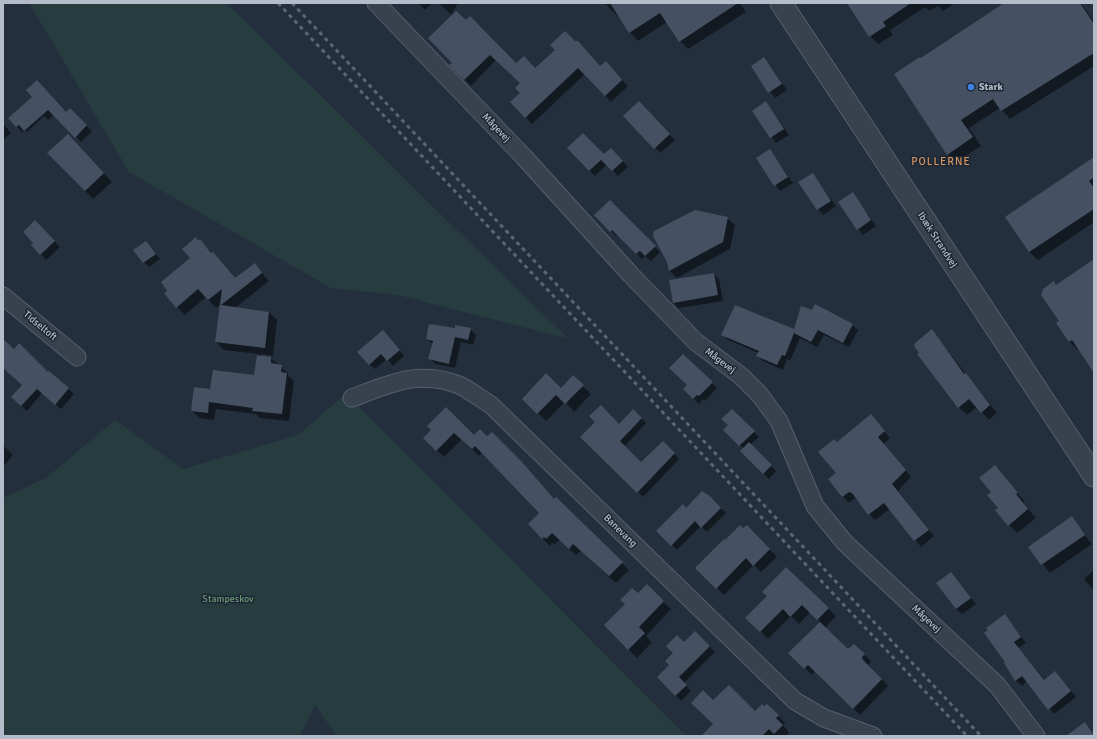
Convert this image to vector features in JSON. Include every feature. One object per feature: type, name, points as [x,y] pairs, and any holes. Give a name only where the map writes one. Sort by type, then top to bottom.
[{"type":"street","name":"Mågevej","points":[[376,3],[522,155],[631,275],[696,342],[740,376],[760,395],[779,421],[815,506],[846,543],[997,685],[1036,736]]},
{"type":"street","name":"Ibæk Strandvej","points":[[781,3],[1094,476]]},
{"type":"street","name":"Tidseltoft","points":[[3,296],[77,357]]},
{"type":"street","name":"Banevang","points":[[352,398],[398,381],[427,377],[460,385],[490,405],[795,701],[824,718],[874,736]]},
{"type":"green space","points":[[29,3],[226,3],[569,339],[398,295],[331,288],[129,172]]},
{"type":"green space","name":"Stampeskov","points":[[346,393],[686,736],[337,736],[315,705],[300,736],[3,736],[3,498],[46,478],[115,420],[183,469],[298,435]]},
{"type":"building","points":[[610,3],[738,3],[679,42],[660,13],[629,33]]},
{"type":"building","points":[[847,3],[911,3],[883,22],[886,26],[869,37]]},
{"type":"building","name":"Stark","points":[[1004,3],[1080,3],[1094,24],[1094,53],[1001,111],[993,99],[961,120],[973,137],[947,155],[894,74]]},
{"type":"building","points":[[456,11],[466,20],[470,16],[516,63],[524,56],[535,68],[555,50],[550,45],[565,31],[575,41],[578,41],[600,66],[606,61],[622,80],[605,96],[578,68],[525,118],[510,102],[520,93],[515,88],[520,83],[490,55],[464,80],[449,65],[452,63],[428,38]]},
{"type":"building","points":[[764,57],[782,84],[768,93],[751,66]]},
{"type":"building","points":[[37,80],[66,112],[70,108],[87,125],[75,138],[48,110],[24,131],[19,125],[16,127],[8,118],[32,97],[26,90]]},
{"type":"building","points":[[639,101],[670,134],[654,149],[623,116]]},
{"type":"building","points":[[766,101],[784,129],[770,138],[752,111]]},
{"type":"building","points":[[583,133],[604,154],[611,148],[623,161],[612,171],[601,160],[589,171],[567,148]]},
{"type":"building","points":[[68,134],[104,173],[85,191],[47,153]]},
{"type":"building","points":[[770,149],[788,177],[774,186],[756,158]]},
{"type":"building","points":[[1094,157],[1094,177],[1089,181],[1094,188],[1094,209],[1029,252],[1005,217]]},
{"type":"building","points":[[813,173],[831,201],[817,210],[798,182]]},
{"type":"building","points":[[853,192],[871,220],[857,230],[838,202]]},
{"type":"building","points":[[610,200],[656,246],[645,256],[640,251],[636,254],[612,230],[610,232],[594,215]]},
{"type":"building","points":[[695,210],[728,217],[723,242],[669,271],[667,262],[653,236],[654,231]]},
{"type":"building","points":[[35,220],[55,241],[40,255],[31,245],[33,243],[23,232]]},
{"type":"building","points":[[196,237],[198,241],[200,239],[211,253],[213,252],[235,278],[255,263],[262,273],[221,305],[269,312],[265,348],[215,342],[222,289],[208,300],[198,289],[176,308],[164,293],[167,291],[161,282],[190,258],[182,249]]},
{"type":"building","points":[[146,241],[156,254],[143,263],[133,250]]},
{"type":"building","points":[[1094,259],[1094,373],[1072,340],[1069,342],[1056,323],[1059,321],[1041,295],[1043,289],[1054,281],[1056,285]]},
{"type":"building","points":[[714,273],[718,295],[673,303],[669,280]]},
{"type":"building","points":[[815,304],[853,324],[843,343],[818,330],[811,342],[794,333],[785,356],[782,355],[777,365],[756,356],[759,351],[721,335],[735,305],[794,329],[801,306],[812,310]]},
{"type":"building","points":[[429,324],[455,328],[455,325],[471,328],[468,340],[455,337],[449,364],[428,359],[433,341],[426,339]]},
{"type":"building","points":[[932,329],[964,374],[966,373],[990,405],[981,413],[969,399],[958,408],[917,354],[919,353],[914,346],[915,343]]},
{"type":"building","points":[[383,330],[400,350],[387,361],[381,354],[369,365],[357,352]]},
{"type":"building","points":[[3,339],[14,349],[19,343],[48,372],[49,371],[69,388],[55,405],[37,389],[21,406],[11,397],[22,385],[3,368]]},
{"type":"building","points":[[683,354],[713,382],[699,396],[697,395],[693,399],[683,389],[687,385],[669,368]]},
{"type":"building","points":[[257,355],[271,357],[271,363],[282,365],[281,372],[287,373],[282,414],[252,411],[253,408],[209,402],[208,413],[191,411],[194,387],[210,389],[213,370],[254,375]]},
{"type":"building","points":[[546,373],[561,388],[573,375],[584,385],[565,404],[556,395],[537,414],[522,399]]},
{"type":"building","points":[[601,405],[619,424],[633,409],[642,418],[620,441],[641,462],[663,441],[675,453],[637,493],[580,437],[595,422],[589,416]]},
{"type":"building","points":[[446,407],[474,435],[480,429],[487,436],[492,432],[522,462],[554,499],[556,497],[623,562],[609,576],[573,544],[569,549],[552,533],[546,539],[544,537],[542,539],[528,524],[539,513],[475,446],[472,449],[454,433],[436,451],[423,438],[431,430],[427,426]]},
{"type":"building","points":[[732,409],[755,431],[739,446],[723,430],[728,425],[721,419]]},
{"type":"building","points":[[871,414],[885,431],[878,437],[906,470],[892,484],[929,530],[914,541],[884,503],[868,515],[852,493],[849,492],[842,497],[828,479],[836,473],[818,452],[834,439],[837,442]]},
{"type":"building","points":[[749,442],[772,465],[763,474],[740,451]]},
{"type":"building","points":[[995,465],[1018,493],[1016,494],[1028,509],[1008,526],[995,510],[998,508],[987,495],[991,492],[979,478]]},
{"type":"building","points":[[702,491],[711,497],[721,508],[701,528],[695,521],[671,546],[656,531],[683,504],[686,508]]},
{"type":"building","points":[[1072,516],[1085,535],[1041,565],[1028,547]]},
{"type":"building","points":[[740,525],[743,528],[747,525],[770,549],[753,566],[746,558],[716,589],[695,568]]},
{"type":"building","points":[[786,567],[829,608],[817,620],[802,605],[790,617],[783,609],[760,632],[745,618],[767,596],[762,592]]},
{"type":"building","points":[[951,572],[971,598],[956,609],[936,583]]},
{"type":"building","points":[[647,584],[664,601],[639,627],[645,633],[628,650],[604,625],[625,604],[620,600],[632,588],[638,593]]},
{"type":"building","points":[[1005,614],[1021,637],[1014,642],[1044,680],[1055,671],[1071,691],[1048,710],[1022,676],[1015,681],[1004,663],[1005,662],[984,633],[988,630],[986,628]]},
{"type":"building","points":[[820,622],[848,649],[854,644],[865,654],[862,657],[863,660],[882,679],[853,709],[808,665],[804,669],[788,653]]},
{"type":"building","points":[[695,631],[710,646],[679,677],[687,685],[675,696],[657,677],[669,665],[665,661],[673,653],[666,646],[677,635],[684,642]]},
{"type":"building","points":[[729,685],[755,711],[762,704],[764,706],[767,704],[779,715],[776,718],[783,725],[774,734],[769,729],[762,736],[701,736],[713,724],[691,703],[703,690],[713,700]]},
{"type":"building","points":[[1085,722],[1094,736],[1066,736]]},
{"type":"railway","points":[[278,3],[967,736]]},
{"type":"railway","points":[[292,3],[981,736]]},
{"type":"place","name":"Stark","points":[[971,87]]},
{"type":"district","name":"POLLERNE","points":[[941,162]]}]
